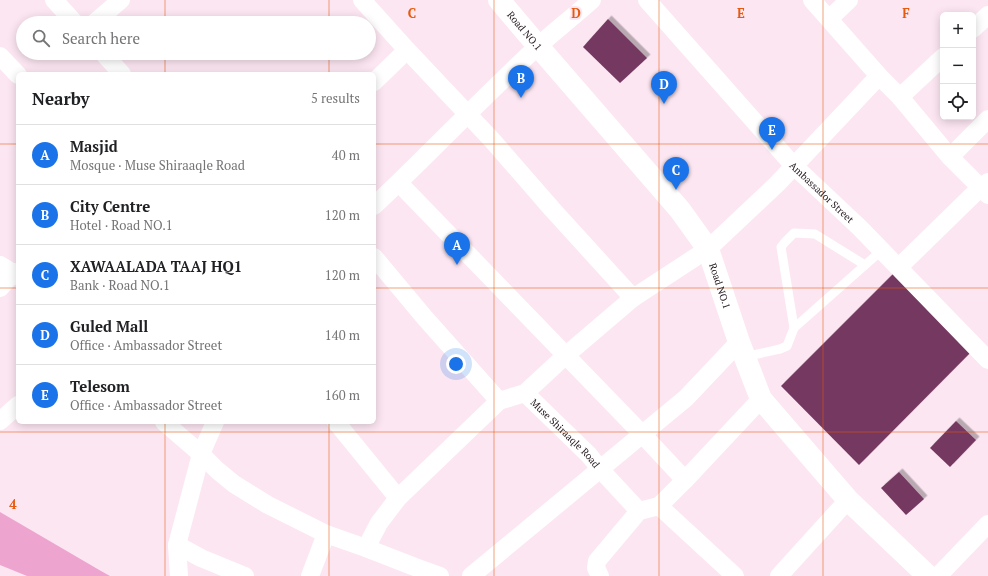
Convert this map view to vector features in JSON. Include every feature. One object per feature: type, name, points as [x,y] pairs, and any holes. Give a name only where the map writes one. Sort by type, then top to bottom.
[{"type":"highway","name":"Road NO.1","points":[[499,0],[680,210],[708,249],[742,349],[761,399],[848,500],[928,576]]},
{"type":"street","points":[[54,0],[69,16]]},
{"type":"street","points":[[102,16],[121,0]]},
{"type":"street","points":[[363,0],[633,298]]},
{"type":"street","points":[[376,204],[399,183],[467,113],[538,46],[592,0]]},
{"type":"street","name":"Ambassador Street","points":[[647,0],[793,165],[860,228],[988,360]]},
{"type":"street","points":[[812,0],[879,76],[900,97],[950,157],[986,188],[899,267]]},
{"type":"street","points":[[829,19],[850,0]]},
{"type":"street","points":[[976,26],[988,15]]},
{"type":"street","points":[[376,80],[408,50]]},
{"type":"street","points":[[0,56],[16,73]]},
{"type":"street","points":[[109,60],[120,72]]},
{"type":"street","points":[[900,97],[940,60]]},
{"type":"street","points":[[525,393],[565,356],[633,298],[708,249],[777,184],[793,165],[879,76]]},
{"type":"street","points":[[950,157],[988,119]]},
{"type":"street","points":[[399,183],[685,480]]},
{"type":"street","points":[[366,548],[379,523],[398,498],[499,401],[425,318],[376,259]]},
{"type":"street","points":[[0,288],[11,271]]},
{"type":"street","points":[[471,576],[686,398],[742,349]]},
{"type":"street","name":"Muse Shiraaqle Road","points":[[499,401],[525,393],[589,455],[639,511]]},
{"type":"street","points":[[599,576],[596,568],[597,561],[639,511],[659,506],[761,399]]},
{"type":"street","points":[[0,421],[16,407]]},
{"type":"street","points":[[166,424],[201,454],[216,470],[234,484],[268,505],[326,534],[440,576]]},
{"type":"street","points":[[179,576],[177,545],[201,454],[214,424]]},
{"type":"street","points":[[338,424],[398,498]]},
{"type":"street","points":[[779,576],[848,500]]},
{"type":"street","points":[[659,506],[735,576]]},
{"type":"street","points":[[938,576],[988,524]]},
{"type":"street","points":[[310,576],[326,534]]},
{"type":"street","points":[[177,545],[201,558],[245,576]]},
{"type":"lane","points":[[794,328],[781,247],[794,233],[815,234],[865,265]]},
{"type":"lane","points":[[742,349],[780,349],[787,346],[794,328],[881,250]]},
{"type":"shaded area","points":[[0,512],[110,576],[27,576],[0,565]]},
{"type":"building","points":[[608,19],[647,58],[620,83],[583,47]]},
{"type":"building","points":[[896,271],[974,349],[859,465],[781,386]]},
{"type":"building","points":[[956,421],[976,440],[950,467],[930,448]]},
{"type":"building","points":[[899,472],[924,499],[906,515],[881,488]]},
{"type":"place","name":"City Centre","points":[[521,98]]},
{"type":"place","name":"Guled Mall","points":[[664,104]]},
{"type":"place","name":"Telesom","points":[[772,150]]},
{"type":"place","name":"XAWAALADA TAAJ HQ1","points":[[676,190]]},
{"type":"place","name":"Masjid","points":[[457,265]]}]
